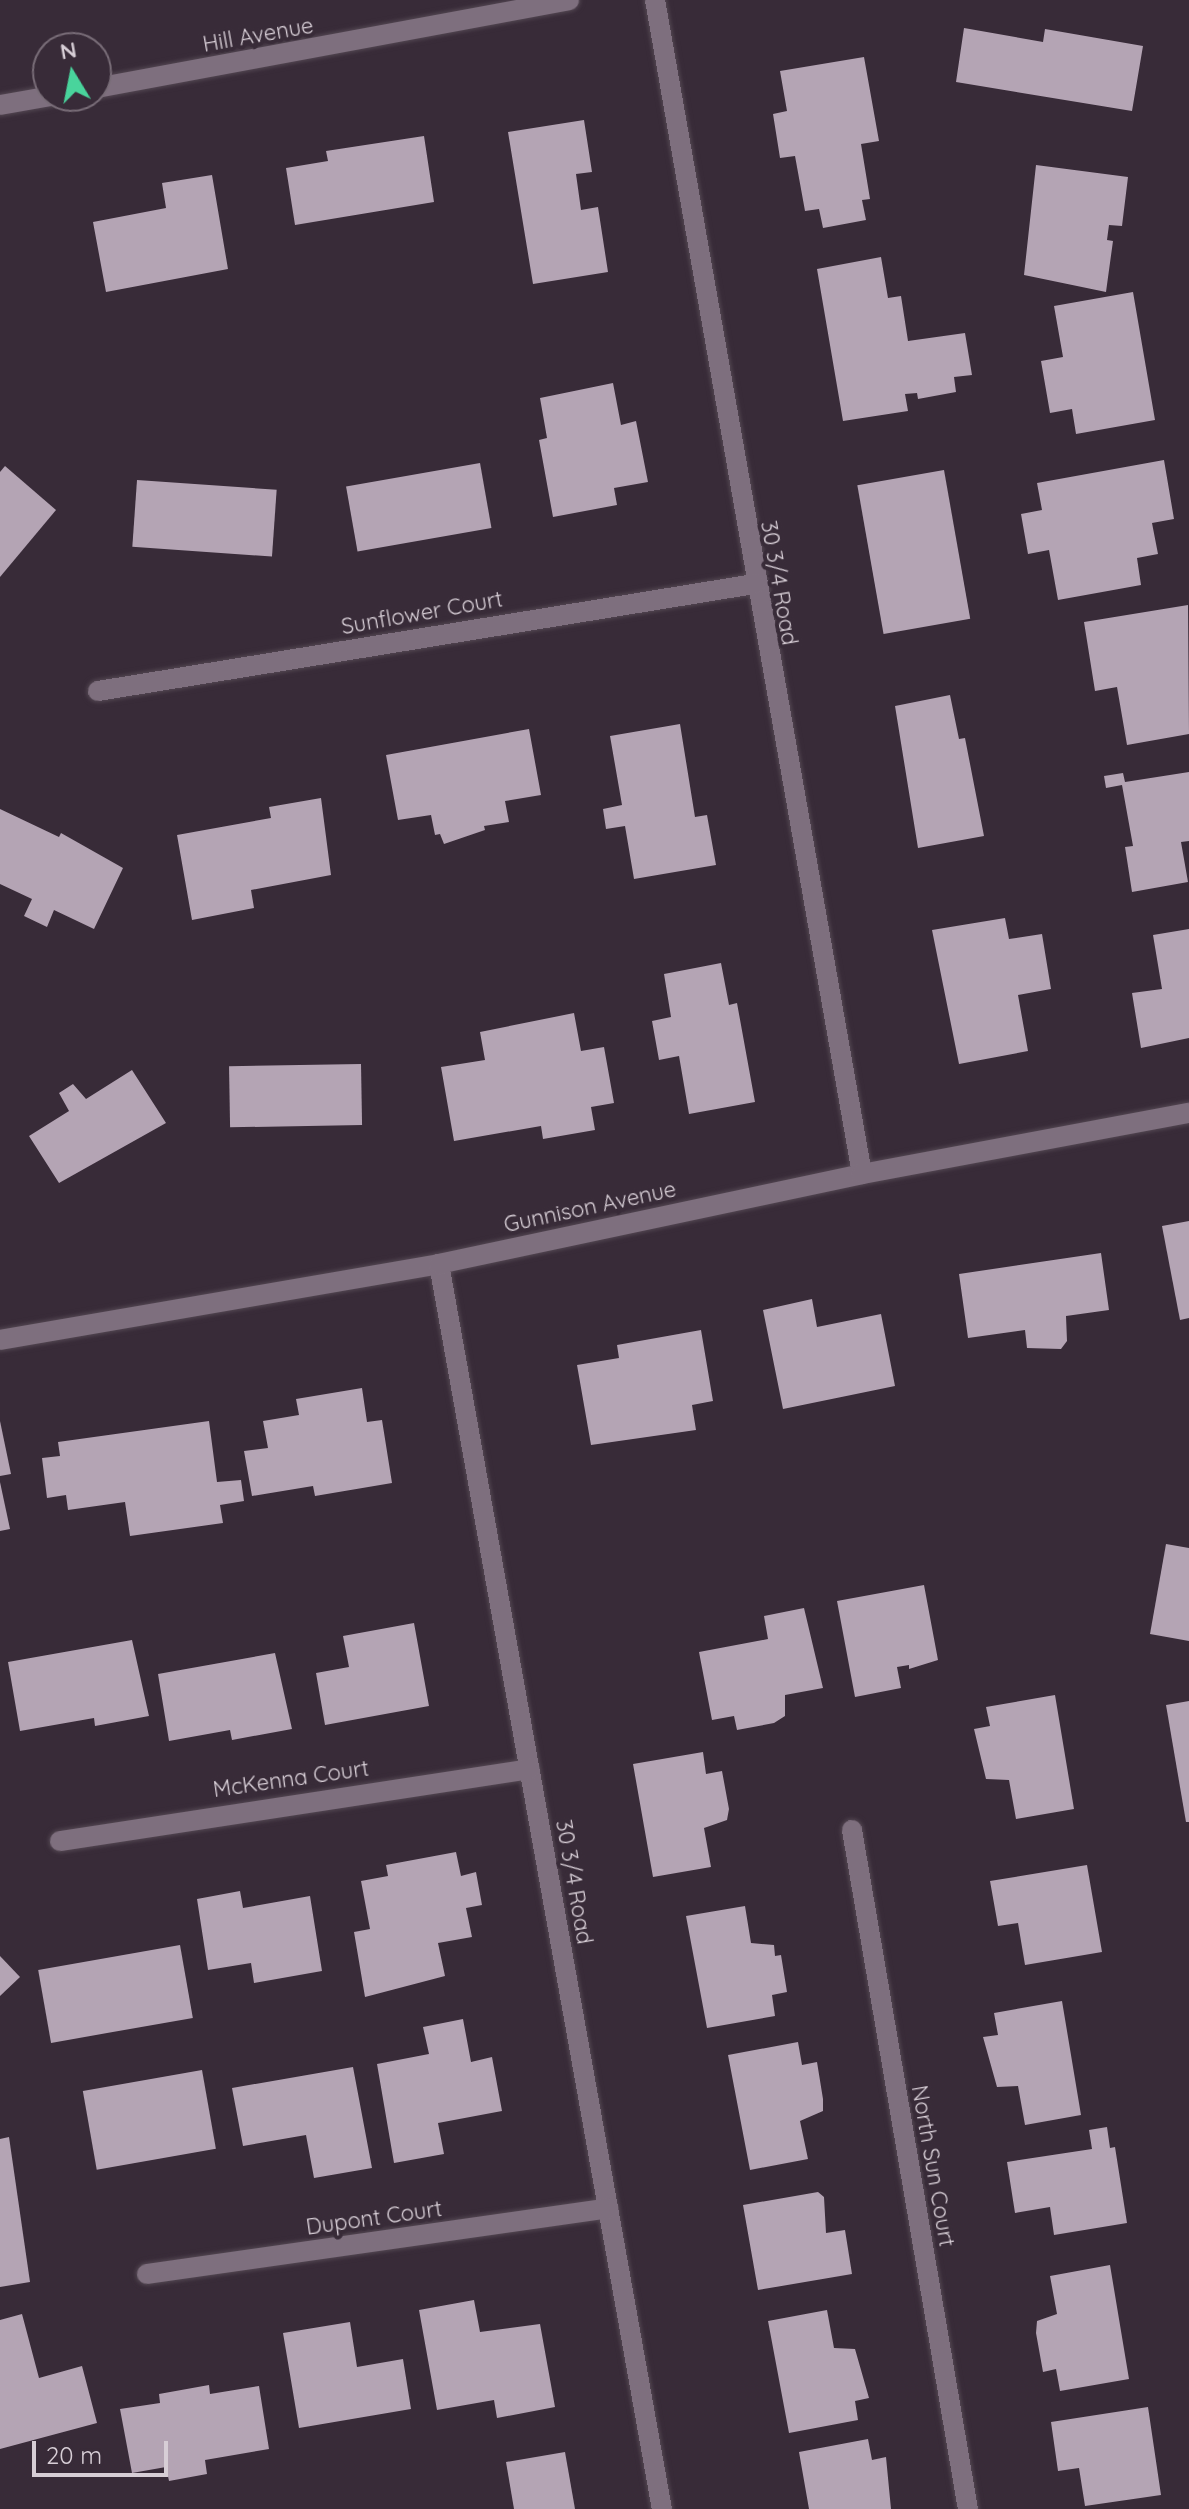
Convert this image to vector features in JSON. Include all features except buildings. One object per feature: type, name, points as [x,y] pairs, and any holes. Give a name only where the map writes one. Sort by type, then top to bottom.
[{"type":"street","name":"Hill Avenue","points":[[112,85],[569,0]]},
{"type":"street","name":"30 3/4 Road","points":[[655,0],[754,584],[862,1174]]},
{"type":"street","points":[[0,105],[32,99]]},
{"type":"street","name":"Sunflower Court","points":[[98,691],[754,584]]},
{"type":"street","name":"Gunnison Avenue","points":[[0,1340],[439,1264],[862,1174],[1189,1113]]},
{"type":"street","name":"30 3/4 Road","points":[[439,1264],[662,2509]]},
{"type":"street","name":"McKenna Court","points":[[60,1841],[530,1769]]},
{"type":"street","name":"North Sun Court","points":[[852,1830],[968,2509]]},
{"type":"street","name":"Dupont Court","points":[[147,2274],[608,2208]]}]
